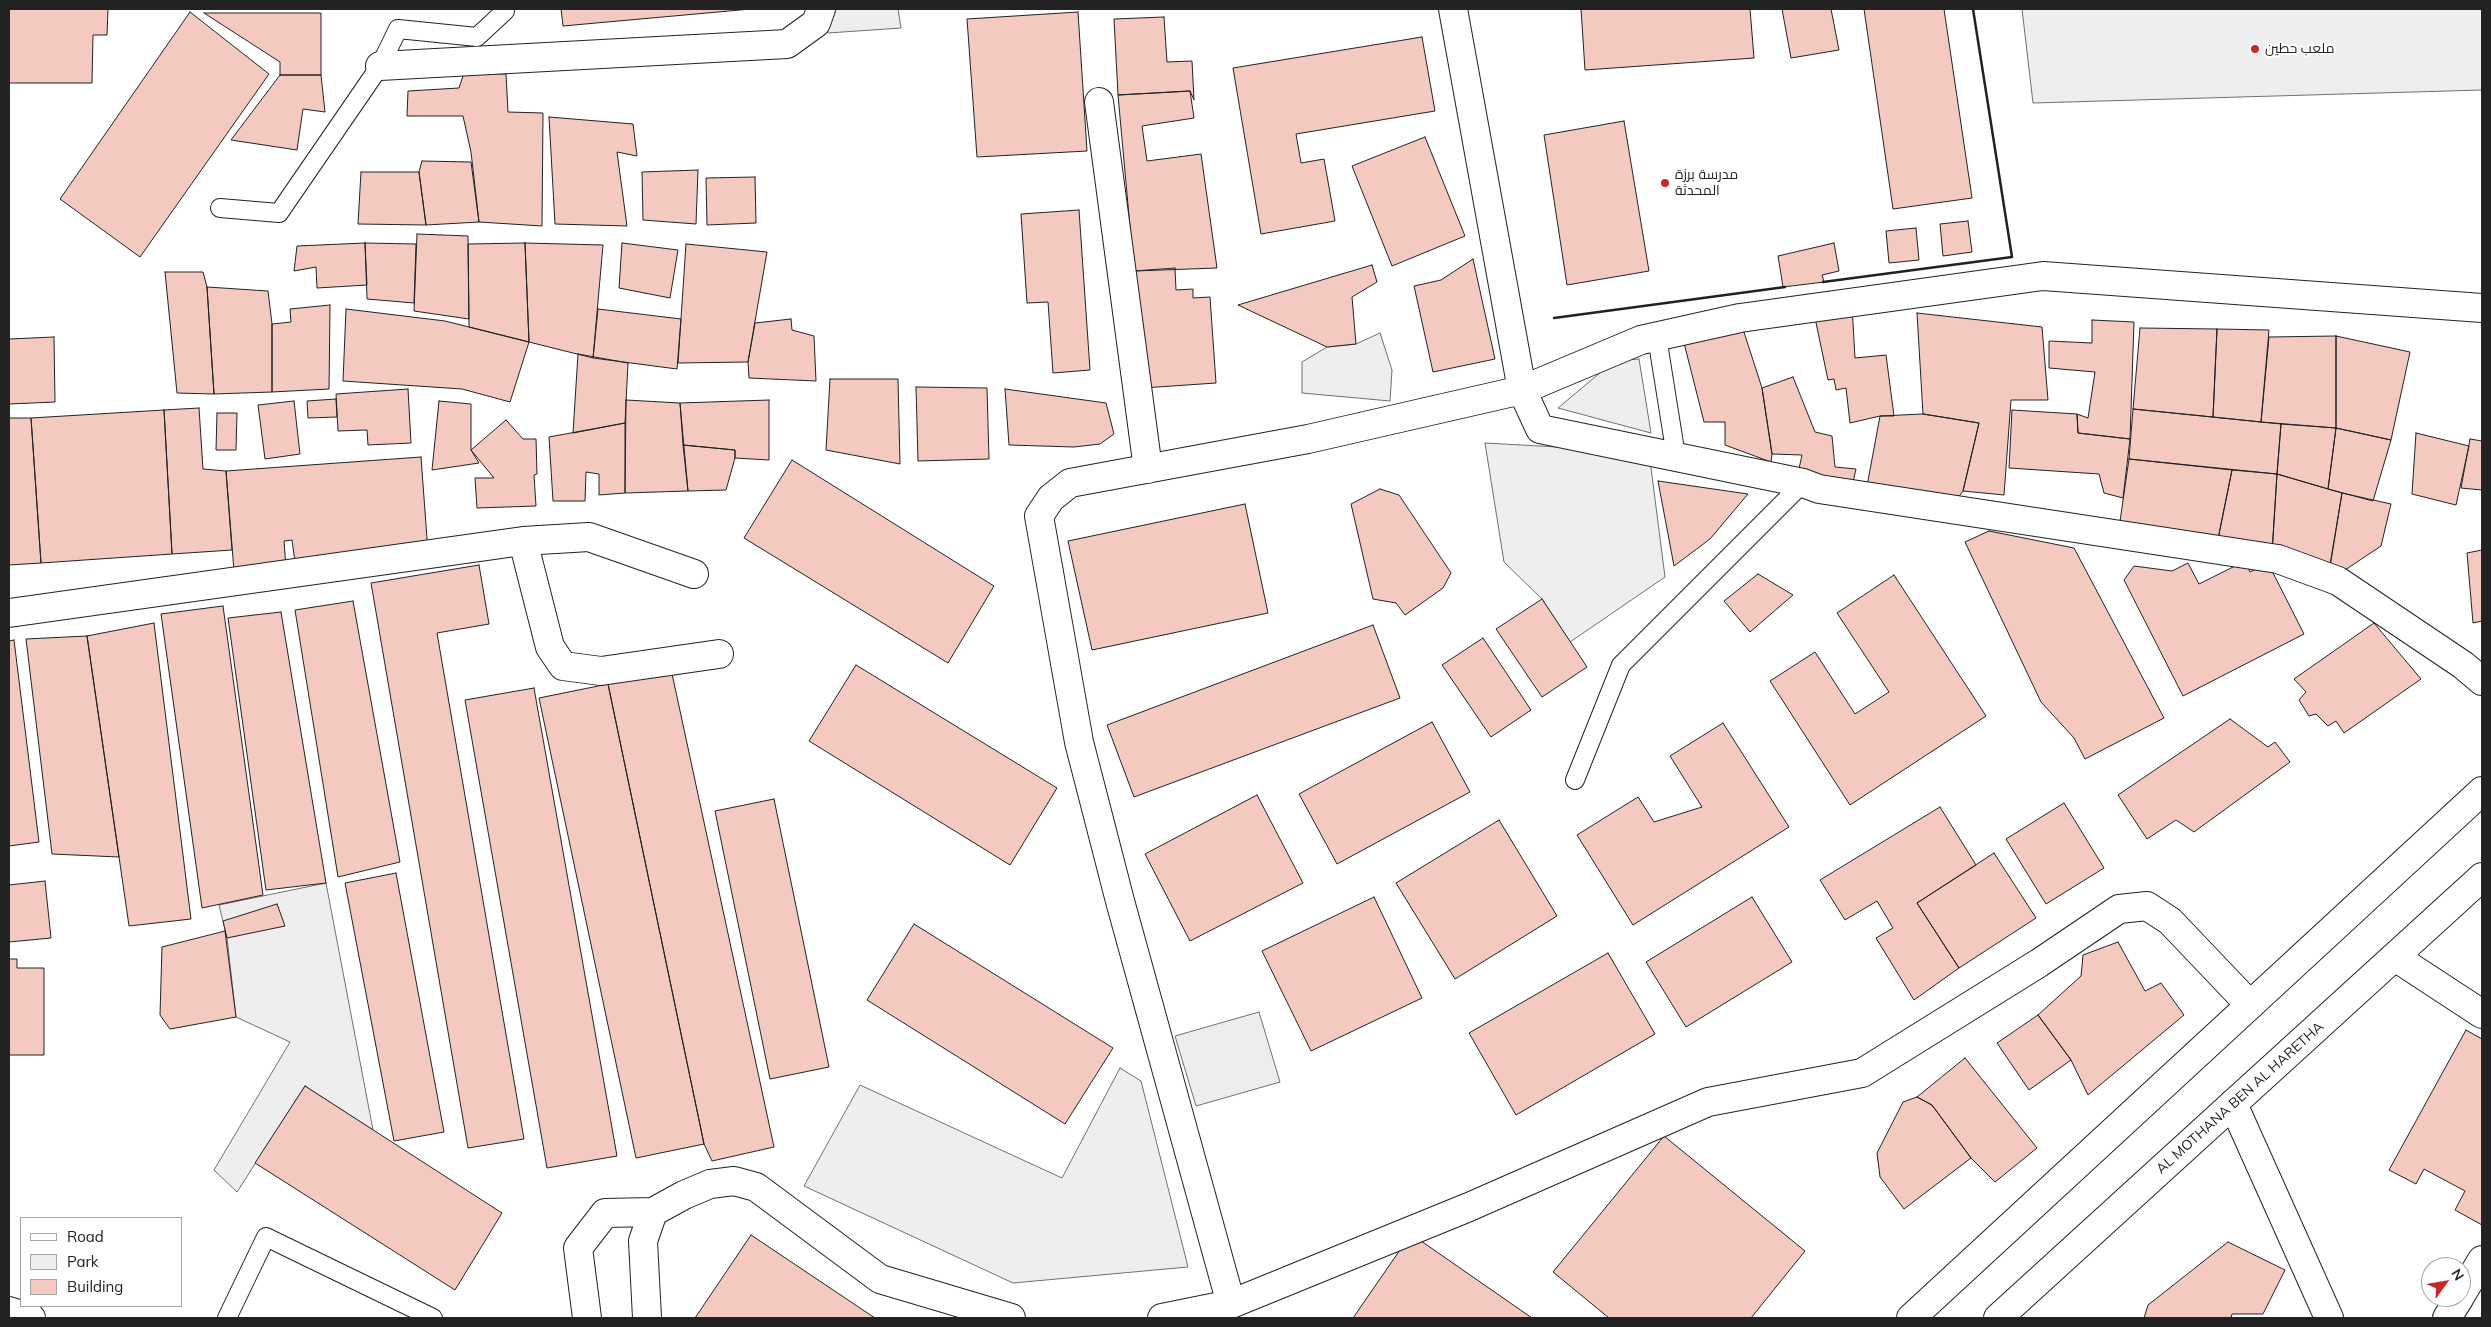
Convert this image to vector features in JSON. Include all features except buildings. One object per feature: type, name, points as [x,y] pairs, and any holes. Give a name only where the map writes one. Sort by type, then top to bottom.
[{"type":"street","points":[[380,66],[787,44],[816,23],[821,9]]},
{"type":"street","points":[[1453,9],[1522,390],[1540,429],[1803,483],[1819,489],[2278,559],[2338,581],[2462,665],[2482,681]]},
{"type":"street","points":[[1099,102],[1148,469]]},
{"type":"street","points":[[1231,1304],[1120,901],[1079,742],[1039,516],[1051,498],[1070,483],[1308,439],[1522,390],[1641,340],[1740,318],[2043,276],[2482,308]]},
{"type":"street","points":[[9,613],[523,541],[589,537],[694,574]]},
{"type":"street","points":[[523,541],[550,647],[563,666],[601,671],[719,654]]},
{"type":"street","points":[[1910,1318],[2482,791]]},
{"type":"street","name":"AL MOTHANA BEN AL HARETHA","points":[[1998,1318],[2482,877]]},
{"type":"street","points":[[1162,1318],[1231,1304],[1469,1207],[1708,1102],[1862,1073],[2039,963],[2120,909],[2147,906],[2170,921],[2250,1005]]},
{"type":"street","points":[[2395,957],[2482,1014]]},
{"type":"street","points":[[2233,1104],[2329,1318]]},
{"type":"street","points":[[587,1318],[578,1248],[605,1213],[653,1212],[684,1194],[710,1184],[734,1181],[756,1187],[880,1279],[1011,1318]]},
{"type":"street","points":[[647,1318],[643,1241],[653,1212]]},
{"type":"street","points":[[2471,1278],[2482,1260]]},
{"type":"street","points":[[2447,1318],[2454,1307]]},
{"type":"street","points":[[9,1311],[31,1318]]},
{"type":"lane","points":[[220,208],[279,213],[380,66],[398,29],[477,37],[505,11]]},
{"type":"lane","points":[[1657,337],[1676,456]]},
{"type":"lane","points":[[1575,780],[1621,665],[1803,483]]},
{"type":"lane","points":[[227,1318],[266,1237],[433,1318]]},
{"type":"green space","points":[[825,9],[898,9],[901,28],[828,33]]},
{"type":"green space","name":"ملعب حطين","points":[[2022,9],[2482,9],[2482,90],[2033,103]]},
{"type":"green space","points":[[1380,333],[1392,370],[1390,401],[1302,393],[1302,362],[1327,347],[1356,344]]},
{"type":"green space","points":[[1639,359],[1651,433],[1558,408],[1614,361]]},
{"type":"green space","points":[[1485,443],[1649,452],[1665,577],[1570,642],[1542,599],[1504,562]]},
{"type":"green space","points":[[326,883],[373,1130],[305,1086],[237,1192],[214,1170],[290,1042],[236,1017],[227,938],[219,905]]},
{"type":"green space","points":[[1120,1068],[1141,1081],[1188,1267],[1013,1283],[804,1186],[860,1085],[1062,1178]]},
{"type":"shaded area","points":[[1259,1012],[1280,1082],[1196,1106],[1175,1036]]},
{"type":"wall","points":[[1823,282],[2012,257],[1973,9]]},
{"type":"wall","points":[[1554,318],[1785,287]]},
{"type":"place","name":"ملعب حطين","points":[[2255,49]]},
{"type":"place","name":"مدرسة برزة المحدثة","points":[[1665,183]]}]
